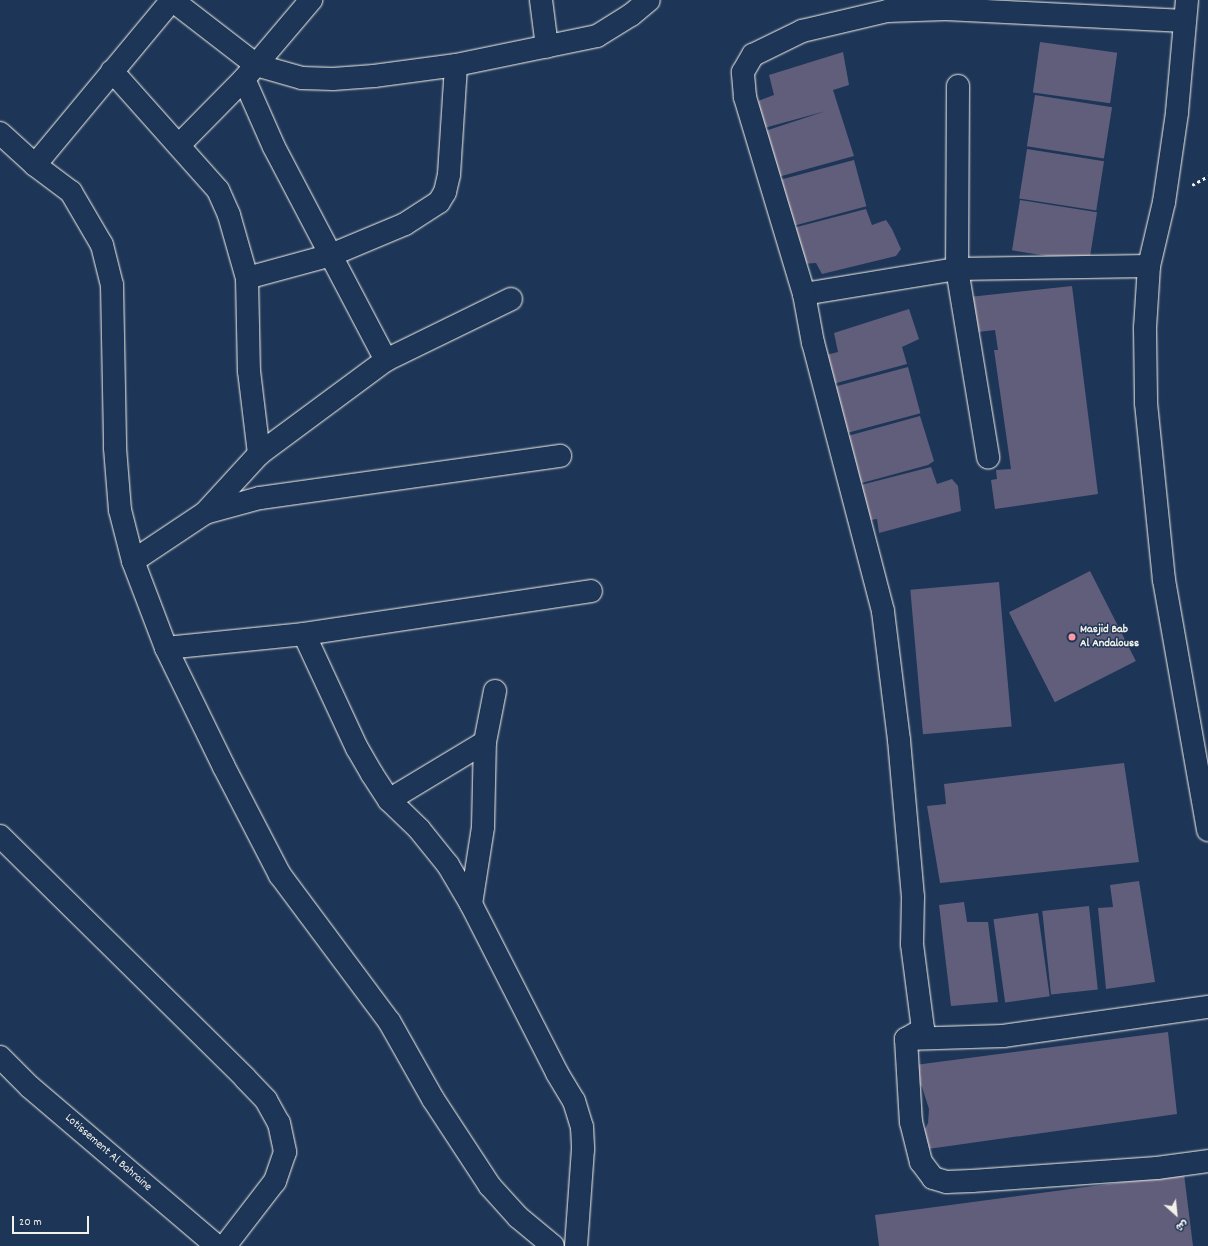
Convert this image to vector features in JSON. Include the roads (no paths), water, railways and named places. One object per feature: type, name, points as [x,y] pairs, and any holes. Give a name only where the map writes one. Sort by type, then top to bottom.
[{"type":"street","points":[[35,165],[172,0],[250,72],[274,147],[386,360]]},
{"type":"street","points":[[179,145],[250,72],[311,0]]},
{"type":"street","points":[[541,0],[547,48]]},
{"type":"street","points":[[250,72],[302,78],[333,78],[374,76],[456,65],[547,48],[598,36],[649,0]]},
{"type":"street","points":[[1187,0],[1164,202],[1149,266],[1146,403],[1164,580],[1208,830]]},
{"type":"street","points":[[906,1039],[923,1029],[912,944],[913,897],[900,740],[883,611],[813,343],[804,294],[745,97],[743,72],[753,55],[788,37],[887,6],[1185,21]]},
{"type":"street","points":[[247,278],[331,255],[405,224],[439,202],[445,192],[448,174],[456,65]]},
{"type":"street","points":[[112,71],[218,190],[229,215],[247,278],[249,370],[259,454]]},
{"type":"street","points":[[958,86],[957,269],[988,457]]},
{"type":"street","points":[[0,133],[35,165],[71,192],[102,245],[112,285],[115,448],[120,510],[132,561],[166,648],[224,767],[280,875],[389,1021],[433,1099],[490,1186],[518,1217],[553,1246]]},
{"type":"street","points":[[804,294],[957,269],[1149,266]]},
{"type":"street","points":[[132,561],[206,513],[259,454],[386,360],[511,299]]},
{"type":"street","points":[[206,513],[260,498],[560,456]]},
{"type":"street","points":[[166,648],[304,634],[591,591]]},
{"type":"street","points":[[304,634],[357,748],[389,800],[418,829],[448,865],[471,904],[557,1074],[574,1101],[582,1127],[583,1149],[576,1246]]},
{"type":"street","points":[[471,904],[483,827],[485,742],[495,691]]},
{"type":"street","points":[[389,800],[485,742]]},
{"type":"street","points":[[0,836],[245,1078],[266,1100],[279,1123],[285,1152],[275,1181],[225,1246]]},
{"type":"street","points":[[906,1039],[1003,1036],[1208,1007]]},
{"type":"street","points":[[906,1039],[911,1122],[921,1162],[933,1178],[946,1182],[972,1181],[1157,1168],[1208,1161]]},
{"type":"street","name":"Lotissement Al Bahraine","points":[[0,1057],[30,1087],[217,1246]]},
{"type":"place","name":"Masjid Bab Al Andalouss","points":[[1072,637]]}]
